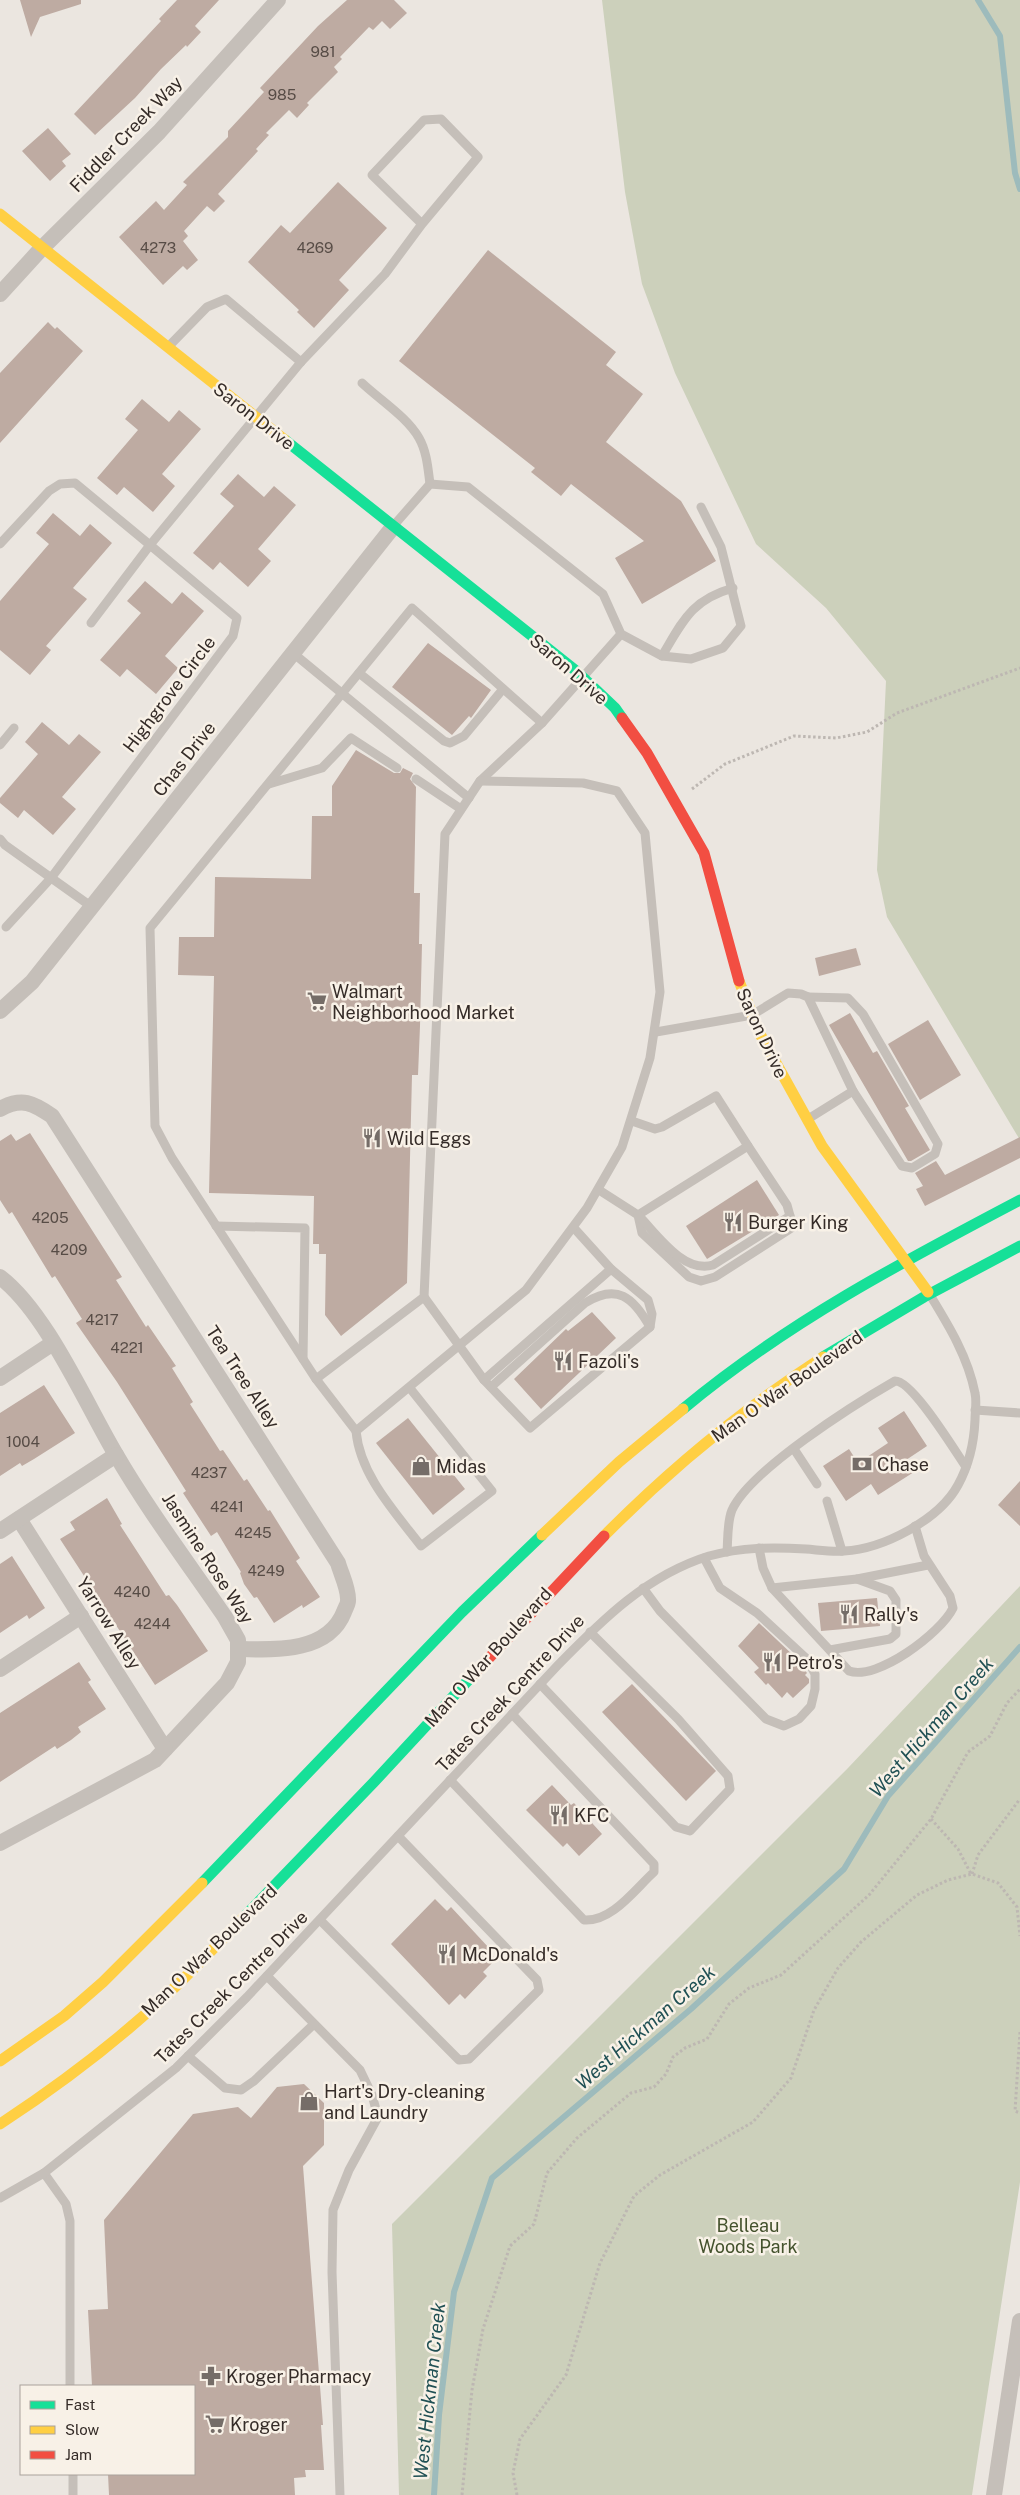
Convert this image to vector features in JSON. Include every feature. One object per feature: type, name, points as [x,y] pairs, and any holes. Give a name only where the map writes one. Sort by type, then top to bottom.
[{"type":"main road","name":"Saron Drive","points":[[0,214],[41,249],[255,416],[583,678],[614,708],[647,753],[704,853],[739,982],[760,1034],[822,1146],[928,1292]]},
{"type":"main road","points":[[0,2061],[64,2016],[103,1982],[192,1894],[462,1612],[619,1462],[690,1403],[791,1329],[845,1294],[1020,1200]]},
{"type":"main road","name":"Man O War Boulevard","points":[[0,2124],[41,2096],[132,2025],[173,1989],[335,1825],[570,1569],[659,1482],[701,1445],[760,1400],[820,1359],[928,1292],[1020,1246]]},
{"type":"street","name":"Fiddler Creek Way","points":[[0,294],[41,249],[159,132],[278,0]]},
{"type":"street","name":"Chas Drive","points":[[0,1011],[32,982],[393,526]]},
{"type":"street","name":"Tea Tree Alley","points":[[0,1109],[8,1104],[33,1103],[52,1116],[338,1563],[348,1601],[339,1624],[319,1639],[297,1647],[273,1650],[238,1649]]},
{"type":"street","name":"Jasmine Rose Way","points":[[0,1277],[15,1288],[53,1343],[116,1455],[238,1640],[238,1662],[228,1683],[155,1760],[0,1843]]},
{"type":"street","points":[[0,1378],[53,1343]]},
{"type":"street","points":[[0,1531],[116,1455]]},
{"type":"street","name":"Yarrow Alley","points":[[19,1519],[165,1749]]},
{"type":"street","points":[[0,1669],[81,1616]]},
{"type":"street","points":[[994,2495],[1020,2321]]},
{"type":"lane","points":[[91,623],[150,545],[255,416],[301,362],[385,274],[422,224],[478,157],[440,119],[424,120],[372,175],[422,224]]},
{"type":"lane","points":[[167,348],[207,307],[226,299],[301,362]]},
{"type":"lane","points":[[362,384],[403,420],[419,438],[428,464],[430,484],[393,526]]},
{"type":"lane","name":"Highgrove Circle","points":[[0,544],[49,492],[60,484],[75,483],[237,618],[233,636],[52,878]]},
{"type":"lane","points":[[430,484],[468,487],[603,594],[621,634],[662,656],[691,659],[723,648],[741,626],[733,588],[721,547],[701,507]]},
{"type":"lane","points":[[662,656],[687,615],[712,594],[733,588]]},
{"type":"lane","points":[[409,1387],[492,1491],[421,1546],[378,1491],[357,1443],[356,1431],[316,1379],[172,1158],[155,1126],[150,928],[412,608],[542,723]]},
{"type":"lane","points":[[574,1228],[611,1268],[648,1300],[652,1314],[650,1327],[530,1428],[484,1380],[424,1297],[445,834],[480,781],[542,723],[621,634]]},
{"type":"lane","points":[[293,652],[468,798]]},
{"type":"lane","points":[[359,673],[444,741],[450,742],[464,736],[503,689]]},
{"type":"lane","points":[[0,745],[14,728]]},
{"type":"lane","points":[[268,784],[322,768],[351,738],[397,768]]},
{"type":"lane","points":[[416,779],[461,809]]},
{"type":"lane","points":[[356,1431],[526,1290],[574,1228],[599,1190],[622,1147],[632,1120],[656,1032],[660,992],[644,833],[617,790],[582,783],[480,781]]},
{"type":"lane","points":[[0,839],[92,907]]},
{"type":"lane","points":[[6,927],[52,878]]},
{"type":"lane","points":[[656,1032],[752,1015],[788,993],[801,994],[808,997],[848,998],[863,1014],[938,1144],[936,1154],[912,1168],[902,1166],[853,1091],[808,997]]},
{"type":"lane","points":[[807,1120],[853,1091]]},
{"type":"lane","points":[[632,1120],[655,1129],[662,1127],[716,1096],[787,1206],[793,1227],[715,1277],[701,1281],[689,1277],[642,1234],[638,1215]]},
{"type":"lane","points":[[638,1215],[748,1146]]},
{"type":"lane","points":[[599,1190],[638,1215],[686,1261],[705,1267],[712,1265],[790,1216]]},
{"type":"lane","points":[[216,1226],[305,1228],[303,1359]]},
{"type":"lane","points":[[484,1380],[611,1268]]},
{"type":"lane","points":[[491,1387],[585,1304],[599,1294],[611,1292],[632,1301],[650,1327]]},
{"type":"lane","name":"Tates Creek Centre Drive","points":[[0,2198],[44,2173],[149,2091],[188,2056],[267,1976],[590,1632],[643,1588],[672,1571],[704,1558],[727,1552],[759,1548],[842,1551],[875,1545],[899,1536],[945,1502],[957,1486],[966,1467],[974,1433],[976,1395],[967,1361],[949,1326],[928,1292]]},
{"type":"lane","points":[[316,1379],[424,1297]]},
{"type":"lane","points":[[727,1552],[731,1512],[743,1492],[794,1449],[895,1381],[906,1384],[927,1410],[966,1467]]},
{"type":"lane","points":[[975,1410],[1020,1413]]},
{"type":"lane","points":[[794,1449],[817,1484]]},
{"type":"lane","points":[[827,1501],[842,1551]]},
{"type":"lane","points":[[759,1548],[772,1588],[849,1671],[857,1674],[885,1664],[921,1644],[948,1619],[953,1608],[950,1596],[928,1565],[915,1526]]},
{"type":"lane","points":[[643,1588],[660,1611],[766,1719],[784,1726],[799,1720],[811,1706],[815,1689],[815,1674],[807,1659],[757,1612],[720,1588],[704,1558]]},
{"type":"lane","points":[[772,1588],[857,1579],[928,1565]]},
{"type":"lane","points":[[830,1650],[890,1639],[896,1634],[896,1600],[890,1591],[857,1579]]},
{"type":"lane","points":[[540,1684],[676,1828],[690,1831],[730,1790],[728,1776],[678,1719],[590,1632]]},
{"type":"lane","points":[[450,1780],[584,1920],[605,1917],[654,1872],[654,1864],[512,1714]]},
{"type":"lane","points":[[320,1920],[459,2060],[469,2059],[539,1990],[536,1980],[398,1836]]},
{"type":"lane","points":[[267,1976],[360,2070],[372,2095],[378,2117],[349,2170],[333,2210],[332,2272],[340,2495]]},
{"type":"lane","points":[[188,2056],[225,2088],[241,2090],[254,2081],[314,2024]]},
{"type":"lane","points":[[44,2173],[66,2204],[70,2221],[70,2385]]},
{"type":"lane","points":[[73,2475],[74,2495]]},
{"type":"path","points":[[676,802],[725,764],[794,736],[836,738],[867,732],[897,713],[1020,668]]},
{"type":"path","points":[[462,2495],[472,2390],[482,2329],[510,2246],[534,2224],[547,2173],[577,2138],[631,2093],[654,2088],[666,2074],[673,2057],[686,2048],[707,2039],[728,2004],[749,1988],[781,1975],[846,1917],[900,1860],[931,1819],[968,1752],[990,1736],[1007,1703],[1020,1689]]},
{"type":"path","points":[[972,1874],[978,1856],[1020,1799]]},
{"type":"path","points":[[931,1819],[958,1848],[972,1874]]},
{"type":"path","points":[[516,2495],[513,2473],[520,2439],[566,2375],[600,2263],[634,2196],[660,2175],[753,2122],[791,2078],[814,2010],[838,1968],[855,1949],[917,1895],[948,1880],[972,1874],[998,1883],[1017,1907],[1020,1936]]},
{"type":"path","points":[[1020,2032],[1015,2111],[1020,2113]]},
{"type":"green space","points":[[602,0],[1020,0],[1020,1140],[887,917],[877,870],[886,681],[826,608],[756,544],[675,373],[642,284],[625,192]]},
{"type":"green space","name":"Belleau Woods Park","points":[[1020,1586],[1020,2182],[972,2495],[399,2495],[392,2224],[848,1768]]},
{"type":"building","points":[[20,0],[81,0],[81,4],[40,17],[31,37]]},
{"type":"building","points":[[177,0],[219,0],[195,26],[201,32],[95,135],[74,114],[161,21],[159,19]]},
{"type":"building","points":[[347,0],[394,0],[407,13],[390,29],[382,21],[373,30],[369,27],[340,57],[342,59],[334,67],[338,72],[307,103],[309,105],[297,118],[289,110],[266,133],[269,135],[256,149],[258,151],[218,194],[225,201],[214,212],[207,206],[184,231],[188,236],[183,241],[198,260],[187,270],[183,266],[163,285],[119,237],[156,201],[164,210],[187,185],[183,182],[228,137],[228,131],[264,92],[260,88],[318,26]]},
{"type":"building","points":[[48,128],[71,154],[62,161],[66,166],[50,181],[22,151]]},
{"type":"building","points":[[338,182],[387,228],[339,280],[349,290],[314,328],[297,312],[299,310],[248,262],[281,225],[290,233]]},
{"type":"building","points":[[488,250],[616,352],[606,365],[643,394],[606,442],[681,501],[716,561],[642,604],[615,558],[644,541],[571,484],[561,496],[531,472],[535,468],[399,361]]},
{"type":"building","points":[[48,322],[55,329],[57,327],[83,351],[0,443],[0,373]]},
{"type":"building","points":[[142,399],[169,422],[179,410],[201,429],[162,474],[175,486],[153,512],[124,487],[117,495],[97,478],[138,430],[125,419]]},
{"type":"building","points":[[238,474],[264,497],[274,486],[296,505],[258,549],[271,561],[248,587],[220,562],[213,570],[193,553],[234,506],[220,494]]},
{"type":"building","points":[[53,513],[80,536],[90,524],[112,543],[73,588],[87,599],[46,646],[51,650],[30,675],[0,650],[0,601],[49,544],[36,533]]},
{"type":"building","points":[[145,581],[172,604],[182,592],[204,611],[165,656],[178,668],[156,694],[127,669],[120,677],[100,660],[141,613],[127,601]]},
{"type":"building","points":[[428,643],[491,690],[471,718],[469,716],[452,735],[392,687]]},
{"type":"building","points":[[42,722],[69,745],[79,734],[101,752],[62,797],[76,809],[53,835],[24,810],[18,818],[0,803],[0,798],[38,754],[25,742]]},
{"type":"building","points":[[356,750],[394,773],[400,773],[403,768],[413,773],[410,779],[416,787],[414,893],[420,893],[419,944],[422,944],[420,1026],[418,1075],[412,1075],[407,1283],[341,1336],[325,1315],[326,1254],[319,1254],[319,1244],[313,1244],[314,1196],[209,1193],[214,976],[178,975],[179,937],[214,937],[215,877],[311,879],[312,816],[332,816],[332,786]]},
{"type":"building","points":[[856,948],[861,965],[819,976],[815,958]]},
{"type":"building","points":[[850,1013],[873,1053],[877,1051],[909,1106],[905,1108],[930,1150],[911,1161],[908,1161],[829,1025]]},
{"type":"building","points":[[928,1020],[961,1075],[920,1100],[888,1044]]},
{"type":"building","points":[[30,1133],[122,1277],[116,1280],[146,1327],[148,1325],[176,1366],[172,1368],[193,1402],[190,1404],[220,1451],[223,1450],[244,1481],[247,1479],[268,1511],[270,1510],[300,1558],[296,1561],[320,1597],[303,1608],[302,1605],[274,1623],[257,1597],[254,1598],[244,1584],[241,1572],[217,1532],[211,1536],[183,1493],[186,1491],[117,1382],[76,1323],[82,1319],[55,1276],[52,1278],[12,1212],[9,1214],[0,1200],[0,1141],[11,1134],[16,1141]]},
{"type":"building","points":[[1020,1137],[1020,1158],[925,1206],[916,1189],[923,1186],[915,1173],[936,1161],[945,1175]]},
{"type":"building","name":"Burger King","points":[[757,1180],[779,1215],[707,1259],[686,1226]]},
{"type":"building","name":"Fazoli's","points":[[592,1312],[616,1338],[541,1409],[514,1379],[566,1329],[568,1331]]},
{"type":"building","points":[[44,1385],[75,1433],[22,1466],[20,1463],[0,1476],[0,1413]]},
{"type":"building","points":[[904,1411],[927,1446],[906,1460],[914,1472],[878,1495],[871,1484],[846,1501],[823,1466],[849,1449],[858,1463],[888,1443],[878,1428]]},
{"type":"building","name":"Midas","points":[[408,1418],[465,1489],[433,1515],[376,1443]]},
{"type":"building","points":[[1020,1481],[1020,1526],[998,1505]]},
{"type":"building","points":[[107,1498],[122,1524],[120,1525],[166,1596],[169,1595],[177,1605],[208,1651],[155,1685],[60,1539],[75,1530],[70,1522]]},
{"type":"building","points":[[12,1556],[45,1608],[29,1619],[27,1615],[0,1633],[0,1564]]},
{"type":"building","name":"Rally's","points":[[877,1598],[880,1626],[821,1631],[818,1603]]},
{"type":"building","points":[[759,1623],[794,1656],[807,1673],[805,1675],[809,1679],[809,1683],[793,1698],[787,1692],[782,1698],[768,1683],[766,1685],[754,1672],[759,1668],[738,1646]]},
{"type":"building","points":[[79,1662],[91,1680],[88,1682],[106,1709],[78,1727],[81,1732],[71,1740],[57,1749],[55,1746],[0,1782],[0,1713]]},
{"type":"building","points":[[632,1684],[716,1771],[686,1801],[602,1712]]},
{"type":"building","name":"KFC","points":[[552,1785],[571,1805],[574,1803],[602,1834],[579,1856],[567,1843],[563,1847],[526,1810]]},
{"type":"building","name":"McDonald's","points":[[435,1899],[447,1911],[451,1907],[489,1948],[487,1950],[496,1959],[483,1972],[487,1976],[465,1999],[460,1994],[449,2005],[391,1944]]},
{"type":"building","points":[[304,2084],[324,2103],[324,2145],[303,2166],[323,2425],[321,2425],[324,2470],[305,2470],[306,2477],[294,2478],[295,2495],[109,2495],[108,2475],[195,2475],[195,2385],[92,2385],[88,2310],[108,2309],[104,2220],[193,2114],[238,2107],[251,2118],[277,2087]]},
{"type":"waterway","name":"West Hickman Creek","points":[[978,0],[1000,36],[1015,173],[1020,189]]},
{"type":"waterway","name":"West Hickman Creek","points":[[434,2495],[439,2415],[454,2292],[492,2178],[691,2009],[844,1869],[888,1796],[1020,1647]]},
{"type":"traffic: fast","points":[[285,440],[575,670],[615,708],[622,718]]},
{"type":"traffic: fast","points":[[683,1409],[722,1378],[804,1321],[889,1271],[1020,1200]]},
{"type":"traffic: fast","points":[[823,1357],[924,1297],[1020,1246]]},
{"type":"traffic: fast","points":[[202,1883],[462,1612],[542,1535]]},
{"type":"traffic: fast","points":[[245,1916],[374,1782],[474,1674]]},
{"type":"traffic: slow","points":[[0,214],[285,440]]},
{"type":"traffic: slow","points":[[739,981],[760,1034],[822,1146],[928,1292]]},
{"type":"traffic: slow","points":[[604,1536],[655,1487],[709,1440],[764,1397],[823,1357]]},
{"type":"traffic: slow","points":[[542,1535],[619,1462],[683,1409]]},
{"type":"traffic: slow","points":[[0,2061],[64,2016],[103,1982],[202,1883]]},
{"type":"traffic: slow","points":[[0,2124],[110,2044],[181,1981],[245,1916]]},
{"type":"traffic: jam","points":[[622,718],[647,753],[704,853],[739,981]]},
{"type":"traffic: jam","points":[[474,1674],[604,1536]]},
{"type":"place","name":"Walmart Neighborhood Market","points":[[317,1001]]},
{"type":"place","name":"Wild Eggs","points":[[372,1138]]},
{"type":"place","name":"Burger King","points":[[733,1222]]},
{"type":"place","name":"Fazoli's","points":[[563,1361]]},
{"type":"place","name":"Chase","points":[[862,1464]]},
{"type":"place","name":"Midas","points":[[421,1466]]},
{"type":"place","name":"Rally's","points":[[849,1614]]},
{"type":"place","name":"Petro's","points":[[772,1662]]},
{"type":"place","name":"KFC","points":[[559,1815]]},
{"type":"place","name":"McDonald's","points":[[447,1954]]},
{"type":"place","name":"Hart's Dry-cleaning and Laundry","points":[[309,2101]]},
{"type":"place","name":"Kroger Pharmacy","points":[[211,2376]]},
{"type":"place","name":"Kroger","points":[[215,2424]]}]
